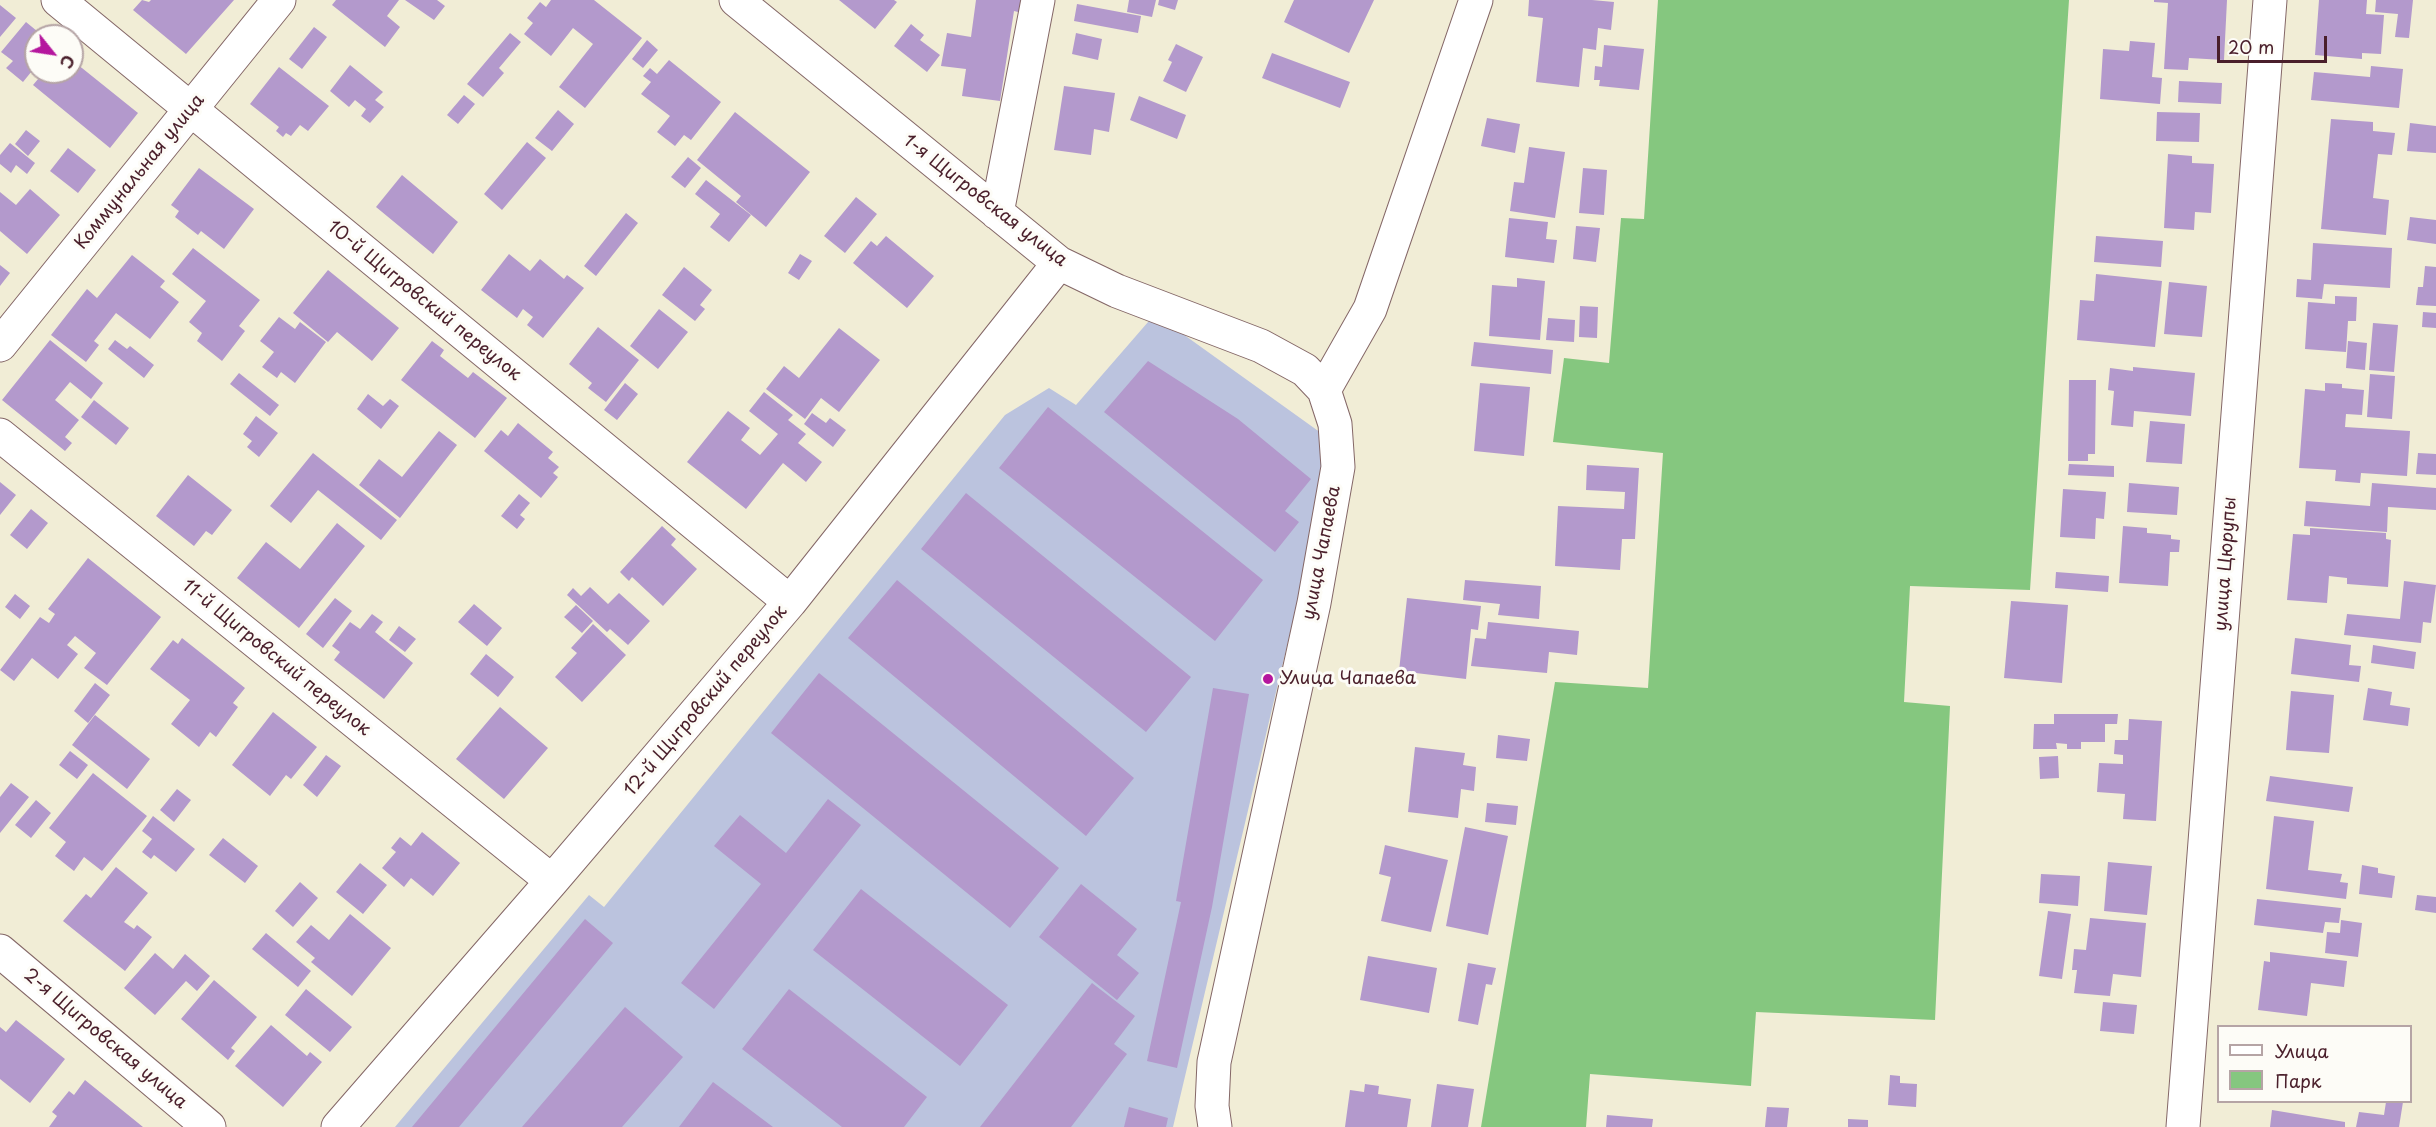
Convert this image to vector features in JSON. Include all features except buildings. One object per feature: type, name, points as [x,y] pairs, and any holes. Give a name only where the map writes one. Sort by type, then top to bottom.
[{"type":"street","name":"10-й Щигровский переулок","points":[[58,0],[790,602]]},
{"type":"street","name":"Коммунальная улица","points":[[0,345],[279,0]]},
{"type":"street","name":"1-я Щигровская улица","points":[[736,0],[1059,263],[1117,291],[1262,345],[1305,369],[1324,390]]},
{"type":"street","points":[[998,213],[1038,0]]},
{"type":"street","points":[[1324,390],[1370,309],[1476,0]]},
{"type":"street","name":"улица Цюрупы","points":[[2183,1127],[2270,0]]},
{"type":"street","name":"12-й Щигровский переулок","points":[[338,1127],[790,602],[1059,263]]},
{"type":"street","name":"улица Чапаева","points":[[1215,1127],[1212,1106],[1214,1062],[1314,603],[1338,466],[1335,424],[1324,390]]},
{"type":"street","name":"11-й Щигровский переулок","points":[[0,435],[552,881]]},
{"type":"street","name":"2-я Щигровская улица","points":[[0,951],[209,1127]]},
{"type":"shaded area","points":[[1155,314],[1335,443],[1173,1127],[395,1127],[589,895],[604,907],[1005,415],[1049,388],[1076,405]]},
{"type":"green space","points":[[1658,0],[2069,0],[2030,590],[1910,586],[1904,702],[1950,706],[1935,1020],[1756,1012],[1751,1086],[1590,1074],[1586,1127],[1481,1127],[1555,682],[1648,688],[1663,453],[1553,442],[1564,358],[1609,363],[1621,218],[1644,219]]},
{"type":"place","name":"Улица Чапаева","points":[[1268,679]]}]
